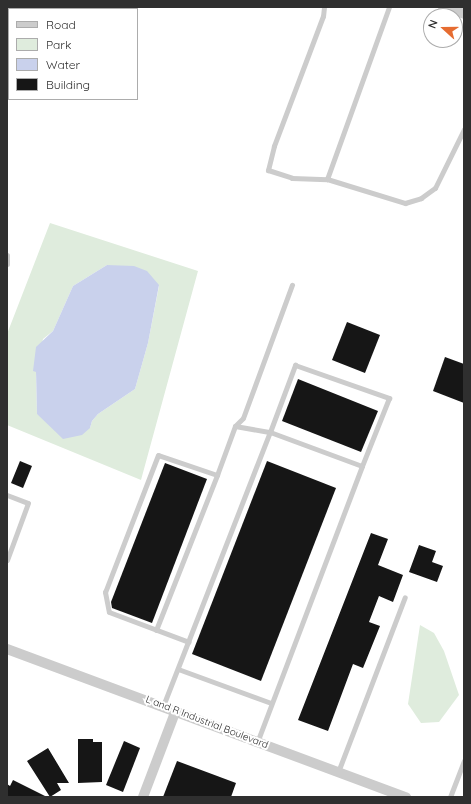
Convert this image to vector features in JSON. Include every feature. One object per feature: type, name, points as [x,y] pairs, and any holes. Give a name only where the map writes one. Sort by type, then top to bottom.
[{"type":"street","points":[[443,7],[464,14]]},
{"type":"street","name":"L and R Industrial Boulevard","points":[[7,649],[176,710],[257,742],[406,797]]},
{"type":"street","points":[[143,797],[176,710]]},
{"type":"lane","points":[[324,7],[323,16],[274,146],[268,170],[292,178],[327,179],[405,202],[421,198],[435,188],[464,129]]},
{"type":"lane","points":[[327,179],[389,7]]},
{"type":"lane","points":[[7,255],[7,264]]},
{"type":"lane","points":[[156,630],[235,426],[243,418],[292,284]]},
{"type":"lane","points":[[163,706],[295,365],[388,398],[270,703],[257,742]]},
{"type":"lane","points":[[235,426],[270,432],[362,466]]},
{"type":"lane","points":[[189,642],[109,612],[105,592],[143,489],[158,455],[217,475]]},
{"type":"lane","points":[[7,495],[28,503],[7,560]]},
{"type":"lane","points":[[338,772],[406,597]]},
{"type":"lane","points":[[178,669],[270,703]]},
{"type":"lane","points":[[450,797],[464,761]]},
{"type":"green space","points":[[50,223],[198,271],[141,480],[7,425],[7,334]],"holes":[[[107,265],[159,286],[148,343],[135,389],[98,414],[92,421],[90,428],[37,414],[36,372],[43,339],[53,331],[73,286]]]},
{"type":"green space","points":[[420,625],[434,633],[444,651],[459,695],[439,722],[421,723],[408,704]]},
{"type":"water","points":[[107,265],[134,266],[147,271],[159,285],[148,343],[135,389],[98,414],[92,421],[90,428],[82,435],[63,439],[37,414],[36,372],[33,371],[36,347],[53,331],[73,286]]},
{"type":"building","points":[[347,322],[380,335],[365,373],[332,360]]},
{"type":"building","points":[[445,357],[464,364],[464,403],[433,391]]},
{"type":"building","points":[[298,379],[378,411],[361,452],[282,421]]},
{"type":"building","points":[[20,461],[32,466],[23,488],[11,483]]},
{"type":"building","points":[[267,461],[336,488],[261,681],[192,654]]},
{"type":"building","points":[[165,463],[207,479],[152,623],[112,608],[111,602]]},
{"type":"building","points":[[371,533],[388,539],[378,565],[403,575],[393,602],[379,596],[369,622],[380,626],[363,668],[353,664],[328,731],[298,720]]},
{"type":"building","points":[[419,545],[436,551],[432,562],[443,566],[437,582],[409,572]]},
{"type":"building","points":[[78,739],[93,739],[93,742],[102,742],[102,782],[78,783]]},
{"type":"building","points":[[124,741],[140,748],[123,792],[106,785]]},
{"type":"building","points":[[48,748],[69,783],[57,783],[61,790],[50,797],[27,761]]},
{"type":"building","points":[[177,761],[236,783],[231,797],[163,797]]},
{"type":"building","points":[[13,780],[47,797],[7,797],[7,784],[10,786]]}]
